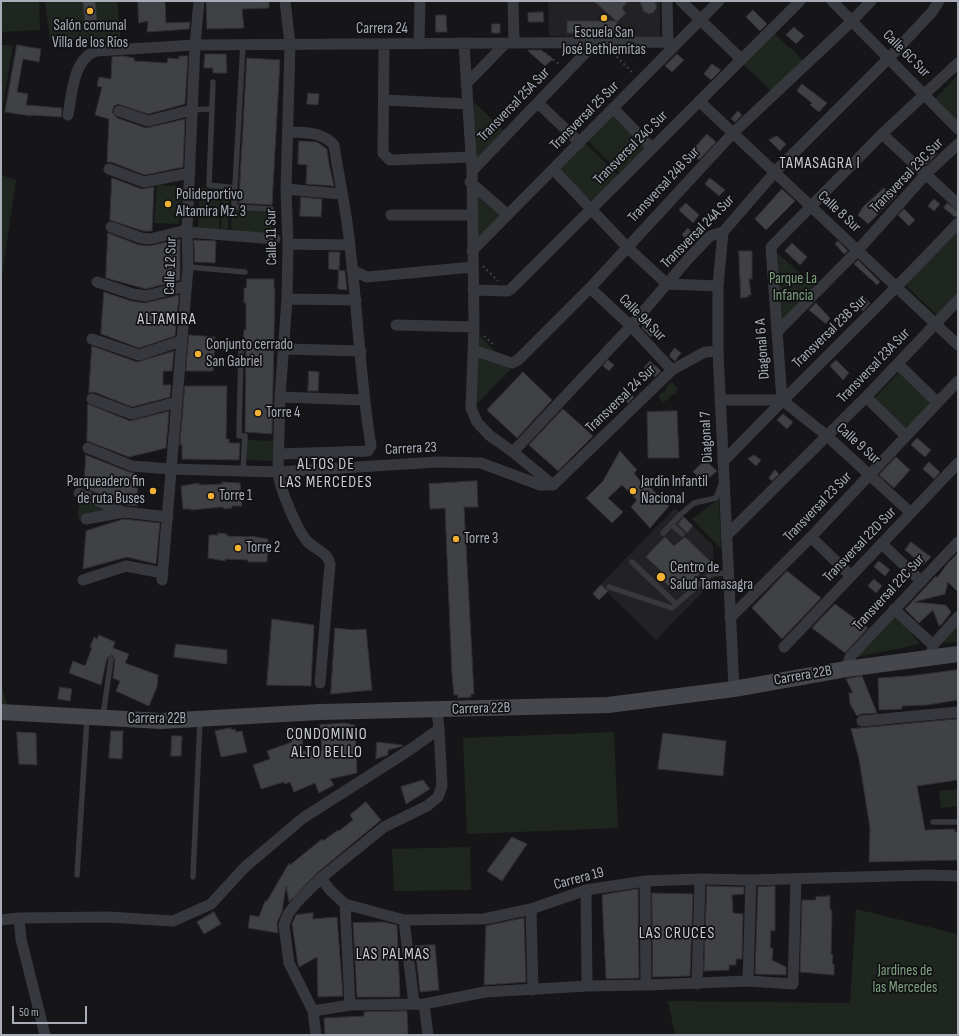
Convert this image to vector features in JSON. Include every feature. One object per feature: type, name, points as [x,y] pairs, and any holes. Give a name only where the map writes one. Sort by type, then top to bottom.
[{"type":"street","name":"Calle 12 Sur","points":[[82,580],[126,566],[163,577],[170,469],[178,402],[181,341],[188,267],[187,231],[192,110],[199,1]]},
{"type":"street","name":"Calle 11 Sur","points":[[286,1],[290,44],[286,189],[288,244],[287,299],[280,397],[278,472],[279,484],[300,531],[307,541],[328,558],[330,564],[320,683]]},
{"type":"street","points":[[419,44],[420,1]]},
{"type":"street","points":[[466,84],[510,43],[512,1]]},
{"type":"street","name":"Carrera 24","points":[[68,115],[76,77],[85,58],[96,51],[195,45],[243,44],[668,42],[667,1]]},
{"type":"street","points":[[681,1],[741,59]]},
{"type":"street","name":"Transversal 25 Sur","points":[[472,253],[719,1]]},
{"type":"street","name":"Transversal 24C Sur","points":[[508,290],[800,1]]},
{"type":"street","name":"Calle 6C Sur","points":[[832,1],[958,129]]},
{"type":"street","name":"Transversal 24B Sur","points":[[473,350],[515,362],[590,288],[733,133],[852,21],[871,1]]},
{"type":"street","name":"Transversal 24A Sur","points":[[513,452],[631,326],[689,258],[710,236],[723,232],[774,172],[888,59],[932,12],[939,1]]},
{"type":"street","points":[[464,43],[471,157],[474,327],[471,408],[477,422],[489,435],[513,452],[553,485]]},
{"type":"street","name":"Transversal 25A Sur","points":[[471,177],[568,71],[599,43]]},
{"type":"street","points":[[384,44],[384,153],[387,158],[390,160],[471,157]]},
{"type":"street","points":[[811,206],[882,134],[958,63]]},
{"type":"street","points":[[384,100],[468,104]]},
{"type":"street","name":"Calle 8 Sur","points":[[699,101],[958,345]]},
{"type":"street","points":[[538,103],[580,142]]},
{"type":"street","points":[[613,108],[652,148]]},
{"type":"street","points":[[119,111],[148,121],[192,110]]},
{"type":"street","points":[[279,454],[368,451],[370,449],[350,246],[334,145],[327,138],[318,134],[288,132]]},
{"type":"street","points":[[882,134],[958,204]]},
{"type":"street","name":"Transversal 23C Sur","points":[[777,332],[858,250],[926,174],[958,144]]},
{"type":"street","points":[[109,169],[144,182],[190,173]]},
{"type":"street","points":[[553,169],[627,247],[667,284],[718,286]]},
{"type":"street","points":[[471,177],[508,215]]},
{"type":"street","points":[[286,189],[341,194]]},
{"type":"street","name":"Diagonal 6 A","points":[[782,400],[771,248],[811,206]]},
{"type":"street","points":[[391,215],[472,215]]},
{"type":"street","name":"Transversal 23B Sur","points":[[723,468],[782,400],[897,287],[958,223]]},
{"type":"street","points":[[111,227],[141,238],[150,239],[187,231],[275,239]]},
{"type":"street","name":"Diagonal 7","points":[[723,232],[718,286],[718,351],[734,689]]},
{"type":"street","points":[[288,244],[350,246]]},
{"type":"street","points":[[352,270],[367,276],[473,267]]},
{"type":"street","points":[[97,282],[133,294],[146,296],[186,286]]},
{"type":"street","name":"Calle 9A Sur","points":[[590,288],[631,326],[672,370]]},
{"type":"street","points":[[473,290],[508,290]]},
{"type":"street","points":[[287,299],[356,300]]},
{"type":"street","name":"Transversal 23A Sur","points":[[726,536],[776,489],[826,435],[866,397],[958,300]]},
{"type":"street","points":[[396,325],[474,327]]},
{"type":"street","points":[[92,339],[140,355],[181,341]]},
{"type":"street","points":[[284,349],[361,352]]},
{"type":"street","name":"Transversal 24 Sur","points":[[553,485],[672,370],[705,352],[711,350],[718,351]]},
{"type":"street","points":[[898,364],[937,402]]},
{"type":"street","name":"Transversal 23 Sur","points":[[730,618],[811,537],[958,380]]},
{"type":"street","points":[[280,397],[364,400]]},
{"type":"street","points":[[866,397],[906,436]]},
{"type":"street","points":[[92,399],[132,414],[178,402]]},
{"type":"street","points":[[720,400],[782,400]]},
{"type":"street","name":"Calle 9 Sur","points":[[782,400],[826,435],[911,513]]},
{"type":"street","name":"Carrera 23","points":[[88,448],[132,466],[170,469],[278,472],[438,462],[481,463],[540,485],[553,485]]},
{"type":"street","name":"Transversal 22D Sur","points":[[784,646],[958,463]]},
{"type":"street","points":[[79,493],[124,512],[168,517]]},
{"type":"street","points":[[86,519],[124,512]]},
{"type":"street","points":[[811,537],[851,576]]},
{"type":"street","name":"Transversal 22C Sur","points":[[846,668],[850,657],[958,542]]},
{"type":"street","points":[[882,544],[921,581]]},
{"type":"street","points":[[894,609],[932,651],[958,616]]},
{"type":"street","name":"Carrera 22B","points":[[1,712],[103,719],[161,721],[320,712],[437,711],[608,706],[734,689],[932,651],[958,654]]},
{"type":"street","points":[[316,1035],[313,1011],[289,963],[284,925],[288,914],[298,901],[321,878],[384,827],[427,806],[438,797],[442,786],[437,711]]},
{"type":"street","points":[[862,721],[958,712]]},
{"type":"street","points":[[1,920],[19,918],[108,917],[173,921],[211,904],[245,867],[303,818],[411,749],[439,729]]},
{"type":"street","name":"Carrera 19","points":[[321,878],[330,890],[345,904],[404,920],[484,919],[531,909],[586,890],[646,881],[958,876]]},
{"type":"street","points":[[697,984],[700,879]]},
{"type":"street","points":[[313,1011],[350,1005],[419,1004],[485,992],[587,986],[646,986],[748,981],[793,984],[796,879]]},
{"type":"street","points":[[748,981],[751,880]]},
{"type":"street","points":[[646,881],[646,986]]},
{"type":"street","points":[[586,890],[587,986]]},
{"type":"street","points":[[345,904],[350,1005]]},
{"type":"street","points":[[531,909],[533,990]]},
{"type":"street","points":[[19,918],[21,939],[45,1035]]},
{"type":"street","points":[[404,920],[419,1004],[428,1035]]},
{"type":"lane","points":[[243,44],[234,204],[237,208],[271,209]]},
{"type":"lane","points":[[213,82],[209,185],[235,188]]},
{"type":"lane","points":[[192,110],[211,109]]},
{"type":"lane","points":[[188,267],[245,272]]},
{"type":"lane","points":[[241,349],[239,436],[246,436],[243,471]]},
{"type":"lane","points":[[663,533],[694,503],[716,498],[722,484],[723,468]]},
{"type":"lane","points":[[672,524],[682,534]]},
{"type":"lane","points":[[632,562],[676,604]]},
{"type":"lane","points":[[609,588],[672,608],[711,574],[728,573]]},
{"type":"lane","points":[[103,719],[112,659]]},
{"type":"lane","points":[[77,875],[87,718]]},
{"type":"lane","points":[[193,877],[200,719]]},
{"type":"lane","points":[[933,822],[958,822]]},
{"type":"path","points":[[533,43],[568,71]]},
{"type":"path","points":[[599,43],[641,80]]},
{"type":"path","points":[[472,253],[508,290]]},
{"type":"shaded area","name":"Escuela San José Bethlemitas","points":[[548,1],[660,1],[660,38],[549,36]]},
{"type":"shaded area","name":"Centro de Salud Tamasagra","points":[[675,508],[713,545],[714,580],[656,640],[607,592],[599,600],[592,593]]},
{"type":"green space","points":[[1,1],[39,1],[40,30],[1,32]]},
{"type":"green space","points":[[45,1],[117,1],[121,43],[50,40]]},
{"type":"green space","points":[[773,32],[805,62],[772,92],[743,64]]},
{"type":"green space","points":[[1,45],[13,45],[1,117]]},
{"type":"green space","points":[[958,75],[958,123],[934,100]]},
{"type":"green space","points":[[474,102],[504,131],[473,163]]},
{"type":"green space","points":[[614,114],[648,148],[621,174],[588,141]]},
{"type":"green space","points":[[583,141],[619,176],[593,202],[557,168]]},
{"type":"green space","points":[[1,175],[16,180],[1,282]]},
{"type":"green space","name":"Polideportivo Altamira Mz. 3","points":[[157,185],[182,186],[179,224],[154,223]]},
{"type":"green space","points":[[472,186],[504,214],[475,242]]},
{"type":"green space","points":[[200,187],[221,189],[219,229],[198,228]]},
{"type":"green space","points":[[222,189],[230,189],[228,229],[221,229]]},
{"type":"green space","points":[[232,209],[277,212],[276,235],[231,232]]},
{"type":"green space","points":[[958,228],[958,295],[938,316],[904,284]]},
{"type":"green space","name":"Parque La Infancia","points":[[775,251],[816,287],[780,323]]},
{"type":"green space","points":[[476,332],[512,368],[475,406]]},
{"type":"green space","points":[[900,371],[933,402],[906,431],[873,400]]},
{"type":"green space","points":[[670,383],[673,383],[678,389],[675,394],[663,402],[659,398],[659,394],[666,391],[666,387]]},
{"type":"green space","points":[[247,440],[276,441],[276,461],[247,460]]},
{"type":"green space","points":[[79,495],[120,511],[78,519]]},
{"type":"green space","points":[[719,499],[721,549],[692,519]]},
{"type":"green space","points":[[896,615],[920,644],[853,658]]},
{"type":"green space","points":[[958,624],[958,642],[940,643]]},
{"type":"green space","points":[[1,685],[10,713],[1,712]]},
{"type":"green space","points":[[614,732],[618,828],[467,834],[463,738]]},
{"type":"green space","points":[[958,789],[958,806],[941,808],[939,791]]},
{"type":"green space","points":[[470,847],[471,890],[394,891],[392,849]]},
{"type":"green space","name":"Jardines de las Mercedes","points":[[856,909],[958,934],[958,1035],[675,1035],[668,1001],[850,1003]]},
{"type":"building","name":"Salón comunal Villa de los Ríos","points":[[83,1],[95,1],[97,20],[85,21]]},
{"type":"building","points":[[138,1],[165,1],[166,23],[190,22],[189,29],[147,32],[148,21],[139,23]]},
{"type":"building","points":[[269,1],[269,8],[242,9],[244,28],[207,29],[206,2]]},
{"type":"building","points":[[594,1],[628,1],[622,8],[626,13],[617,22],[617,33],[567,33],[567,21],[616,21]]},
{"type":"building","points":[[640,1],[654,1],[657,7],[654,12],[649,14],[644,12]]},
{"type":"building","points":[[753,10],[767,24],[760,31],[746,17]]},
{"type":"building","points":[[543,12],[544,22],[528,22],[528,13]]},
{"type":"building","points":[[436,15],[446,15],[447,32],[436,32]]},
{"type":"building","points":[[492,24],[500,24],[500,33],[492,33]]},
{"type":"building","points":[[794,27],[804,36],[796,44],[786,35]]},
{"type":"building","points":[[17,45],[41,49],[39,62],[23,59],[17,92],[28,94],[26,105],[62,108],[61,117],[31,116],[5,112]]},
{"type":"building","points":[[541,50],[553,59],[545,66],[528,51]]},
{"type":"building","points":[[205,54],[226,54],[227,73],[213,73],[213,68],[204,68]]},
{"type":"building","points":[[677,54],[684,60],[672,72],[665,66]]},
{"type":"building","points":[[123,56],[134,58],[134,61],[167,63],[168,58],[179,59],[179,56],[188,56],[185,104],[148,114],[118,104],[114,106],[112,112],[117,118],[146,128],[185,119],[183,167],[145,175],[111,162],[107,162],[109,119],[95,115],[102,87],[97,86],[99,77],[111,79],[112,57]]},
{"type":"building","points":[[247,58],[280,60],[272,205],[239,203]]},
{"type":"building","points":[[712,64],[721,70],[711,80],[704,74]]},
{"type":"building","points":[[802,84],[827,103],[819,112],[810,105],[812,103],[797,91]]},
{"type":"building","points":[[308,93],[319,94],[318,105],[307,104]]},
{"type":"building","points":[[738,111],[742,115],[735,122],[731,119]]},
{"type":"building","points":[[707,134],[716,142],[699,160],[691,152]]},
{"type":"building","points":[[777,136],[786,144],[780,151],[769,140]]},
{"type":"building","points":[[299,141],[317,142],[327,149],[334,186],[306,184],[307,165],[298,164]]},
{"type":"building","points":[[934,152],[937,154],[926,165],[924,163]]},
{"type":"building","points":[[112,178],[142,189],[154,187],[152,231],[143,231],[110,220]]},
{"type":"building","points":[[710,178],[725,190],[719,196],[705,184]]},
{"type":"building","points":[[884,188],[888,193],[891,189],[897,195],[868,224],[858,215],[863,207]]},
{"type":"building","points":[[782,189],[795,201],[766,230],[755,219]]},
{"type":"building","points":[[301,197],[322,199],[321,217],[300,216]]},
{"type":"building","points":[[934,199],[940,204],[934,211],[928,206]]},
{"type":"building","points":[[686,203],[699,215],[693,223],[679,210]]},
{"type":"building","points":[[947,203],[958,211],[958,216],[955,217],[944,208]]},
{"type":"building","points":[[904,209],[915,220],[909,226],[898,215]]},
{"type":"building","points":[[688,228],[697,239],[691,246],[682,235]]},
{"type":"building","points":[[108,233],[139,245],[149,246],[180,239],[180,280],[146,289],[106,278]]},
{"type":"building","points":[[194,240],[216,241],[215,263],[195,262]]},
{"type":"building","points":[[838,241],[848,251],[844,254],[835,244]]},
{"type":"building","points":[[792,243],[807,257],[800,265],[785,251]]},
{"type":"building","points":[[739,251],[752,251],[752,279],[749,279],[751,295],[741,298]]},
{"type":"building","points":[[329,252],[340,252],[339,270],[329,269]]},
{"type":"building","points":[[858,260],[880,282],[877,285],[854,264]]},
{"type":"building","points":[[339,270],[345,271],[347,290],[338,289]]},
{"type":"building","points":[[247,279],[274,279],[272,434],[245,432],[246,344],[243,344],[244,330],[246,330],[246,303],[244,303],[244,288],[246,288]]},
{"type":"building","points":[[104,292],[131,301],[145,303],[179,295],[175,336],[139,348],[101,334]]},
{"type":"building","points":[[862,296],[870,303],[863,311],[855,304]]},
{"type":"building","points":[[816,303],[830,318],[826,324],[809,310]]},
{"type":"building","points":[[647,322],[657,330],[651,337],[642,328]]},
{"type":"building","name":"Conjunto cerrado San Gabriel","points":[[189,335],[215,337],[213,371],[186,371]]},
{"type":"building","points":[[92,346],[137,362],[174,351],[172,371],[163,371],[163,385],[171,385],[170,397],[132,407],[94,392],[89,393]]},
{"type":"building","points":[[675,348],[681,353],[675,361],[670,357],[670,354]]},
{"type":"building","points":[[608,360],[614,365],[609,371],[603,366]]},
{"type":"building","points":[[836,360],[849,373],[843,380],[830,366]]},
{"type":"building","points":[[650,361],[661,371],[655,377],[644,368]]},
{"type":"building","points":[[309,371],[319,372],[318,391],[308,391]]},
{"type":"building","points":[[523,372],[552,400],[517,438],[487,410]]},
{"type":"building","points":[[185,386],[227,386],[226,439],[229,439],[229,443],[240,443],[239,460],[182,459],[182,444],[180,445]]},
{"type":"building","points":[[630,393],[634,397],[628,403],[625,400]]},
{"type":"building","points":[[88,404],[130,421],[169,411],[166,448],[129,457],[87,441]]},
{"type":"building","points":[[563,409],[593,436],[558,471],[529,445]]},
{"type":"building","points":[[677,411],[679,458],[648,458],[647,412]]},
{"type":"building","points":[[783,414],[793,422],[787,429],[777,420]]},
{"type":"building","points":[[917,438],[931,450],[925,457],[911,445]]},
{"type":"building","points":[[620,451],[637,470],[634,473],[646,488],[648,485],[669,506],[650,528],[631,507],[637,500],[622,485],[608,498],[623,512],[612,523],[586,498],[603,481]]},
{"type":"building","points":[[86,455],[129,472],[138,474],[137,506],[126,505],[84,488]]},
{"type":"building","points":[[754,455],[761,460],[756,466],[748,459]]},
{"type":"building","points":[[896,457],[910,470],[894,488],[879,475]]},
{"type":"building","points":[[705,460],[717,471],[701,485],[694,478],[697,475],[693,472]]},
{"type":"building","points":[[929,462],[940,472],[934,479],[923,469]]},
{"type":"building","points":[[775,470],[779,474],[772,481],[769,478]]},
{"type":"building","points":[[477,481],[478,507],[464,507],[474,694],[471,694],[471,697],[458,698],[458,695],[454,695],[452,675],[445,508],[430,509],[429,484]]},
{"type":"building","name":"Torre 1","points":[[222,482],[240,483],[242,506],[232,506],[232,508],[224,509],[223,507],[191,510],[183,509],[181,486],[199,483],[199,485],[222,484]]},
{"type":"building","points":[[684,517],[693,526],[687,533],[678,524]]},
{"type":"building","points":[[124,519],[160,523],[156,564],[127,557],[83,569],[86,531]]},
{"type":"building","name":"Torre 2","points":[[218,533],[227,534],[227,536],[250,536],[268,539],[267,562],[248,562],[248,560],[225,559],[225,561],[208,558],[209,535],[218,535]]},
{"type":"building","name":"Centro de Salud Tamasagra","points":[[665,537],[674,546],[685,537],[711,562],[682,592],[676,586],[673,590],[659,577],[663,573],[646,557]]},
{"type":"building","points":[[911,542],[931,557],[923,565],[905,550]]},
{"type":"building","points":[[958,553],[958,592],[948,582],[945,594],[914,602],[946,605],[951,612],[939,626],[933,610],[919,623],[905,609],[936,576],[937,578],[947,564]]},
{"type":"building","points":[[879,561],[890,570],[885,576],[874,567]]},
{"type":"building","points":[[787,571],[821,598],[782,639],[752,608]]},
{"type":"building","points":[[874,579],[882,586],[876,593],[868,586]]},
{"type":"building","points":[[601,585],[608,591],[599,600],[593,594]]},
{"type":"building","points":[[835,604],[868,628],[845,653],[812,628]]},
{"type":"building","points":[[272,619],[314,625],[311,686],[267,685]]},
{"type":"building","points":[[335,628],[354,630],[366,629],[372,690],[331,694]]},
{"type":"building","points":[[99,635],[115,642],[113,648],[129,654],[125,663],[158,675],[157,687],[149,706],[116,691],[120,681],[113,678],[115,659],[112,655],[107,658],[101,685],[69,673],[73,661],[85,666],[92,648],[90,647],[94,637],[97,639]]},
{"type":"building","points":[[176,644],[227,650],[227,664],[174,657]]},
{"type":"building","points":[[958,670],[958,700],[927,705],[902,706],[902,709],[879,710],[878,678]]},
{"type":"building","points":[[862,676],[877,713],[861,714],[857,716],[850,704],[849,693],[853,693],[846,679]]},
{"type":"building","points":[[60,687],[72,689],[70,701],[58,699]]},
{"type":"building","points":[[958,719],[958,780],[917,786],[925,830],[955,829],[955,832],[958,832],[958,860],[869,862],[870,828],[859,759],[851,729]]},
{"type":"building","points":[[345,723],[355,725],[357,773],[330,779],[334,785],[319,793],[315,783],[294,792],[290,782],[285,784],[284,782],[261,789],[253,765],[270,759],[267,751],[292,742],[287,727],[303,728],[302,751],[322,750],[320,725]]},
{"type":"building","points":[[231,728],[231,730],[235,729],[236,732],[242,731],[247,752],[221,757],[215,731]]},
{"type":"building","points":[[111,731],[123,731],[122,759],[109,758]]},
{"type":"building","points":[[17,732],[36,733],[37,765],[19,764]]},
{"type":"building","points":[[663,733],[726,741],[723,776],[658,769]]},
{"type":"building","points":[[172,736],[182,736],[181,756],[171,756]]},
{"type":"building","points":[[377,742],[403,746],[388,750],[388,755],[376,759]]},
{"type":"building","points":[[423,780],[430,789],[406,804],[401,787]]},
{"type":"building","points":[[366,802],[381,820],[317,873],[289,902],[286,886],[282,911],[277,923],[278,933],[248,928],[250,915],[259,917],[265,901],[267,901],[289,863],[290,865],[322,839],[323,841],[353,820],[350,815]]},
{"type":"building","points":[[512,837],[527,844],[502,881],[487,871]]},
{"type":"building","points":[[707,886],[744,887],[744,894],[732,895],[733,913],[743,914],[742,959],[736,959],[736,965],[729,965],[729,970],[704,971]]},
{"type":"building","points":[[775,886],[775,931],[771,930],[770,948],[773,948],[772,960],[786,967],[786,975],[755,974],[758,887]]},
{"type":"building","points":[[638,889],[639,978],[606,979],[602,895]]},
{"type":"building","points":[[652,893],[693,894],[690,976],[653,977]]},
{"type":"building","points":[[830,896],[830,910],[832,910],[831,954],[833,955],[832,964],[834,964],[834,975],[800,972],[802,900],[816,900],[816,897]]},
{"type":"building","points":[[214,912],[221,924],[204,934],[197,922]]},
{"type":"building","points":[[313,913],[313,919],[337,917],[343,996],[318,997],[317,957],[299,967],[292,924],[296,915]]},
{"type":"building","points":[[524,918],[526,982],[484,985],[486,926]]},
{"type":"building","points":[[384,922],[397,925],[400,997],[357,997],[353,923]]},
{"type":"building","points":[[435,945],[439,990],[420,992],[415,946]]},
{"type":"building","points":[[407,1011],[408,1035],[325,1035],[324,1018],[364,1016],[364,1012]]},
{"type":"place","name":"Salón comunal Villa de los Ríos","points":[[90,11]]},
{"type":"place","name":"Escuela San José Bethlemitas","points":[[604,18]]},
{"type":"place","name":"Polideportivo Altamira Mz. 3","points":[[168,204]]},
{"type":"place","name":"Conjunto cerrado San Gabriel","points":[[198,354]]},
{"type":"place","name":"Torre 4","points":[[258,413]]},
{"type":"place","name":"Parqueadero fin de ruta Buses","points":[[153,491]]},
{"type":"place","name":"Jardín Infantil Nacional","points":[[633,491]]},
{"type":"place","name":"Torre 1","points":[[211,496]]},
{"type":"place","name":"Torre 3","points":[[456,539]]},
{"type":"place","name":"Torre 2","points":[[238,548]]},
{"type":"place","name":"Centro de Salud Tamasagra","points":[[661,577]]},
{"type":"district","name":"TAMASAGRA I","points":[[820,164]]},
{"type":"district","name":"ALTAMIRA","points":[[167,320]]},
{"type":"district","name":"ALTOS DE LAS MERCEDES","points":[[326,474]]},
{"type":"district","name":"CONDOMINIO ALTO BELLO","points":[[327,744]]},
{"type":"district","name":"LAS CRUCES","points":[[677,934]]},
{"type":"district","name":"LAS PALMAS","points":[[393,955]]}]
